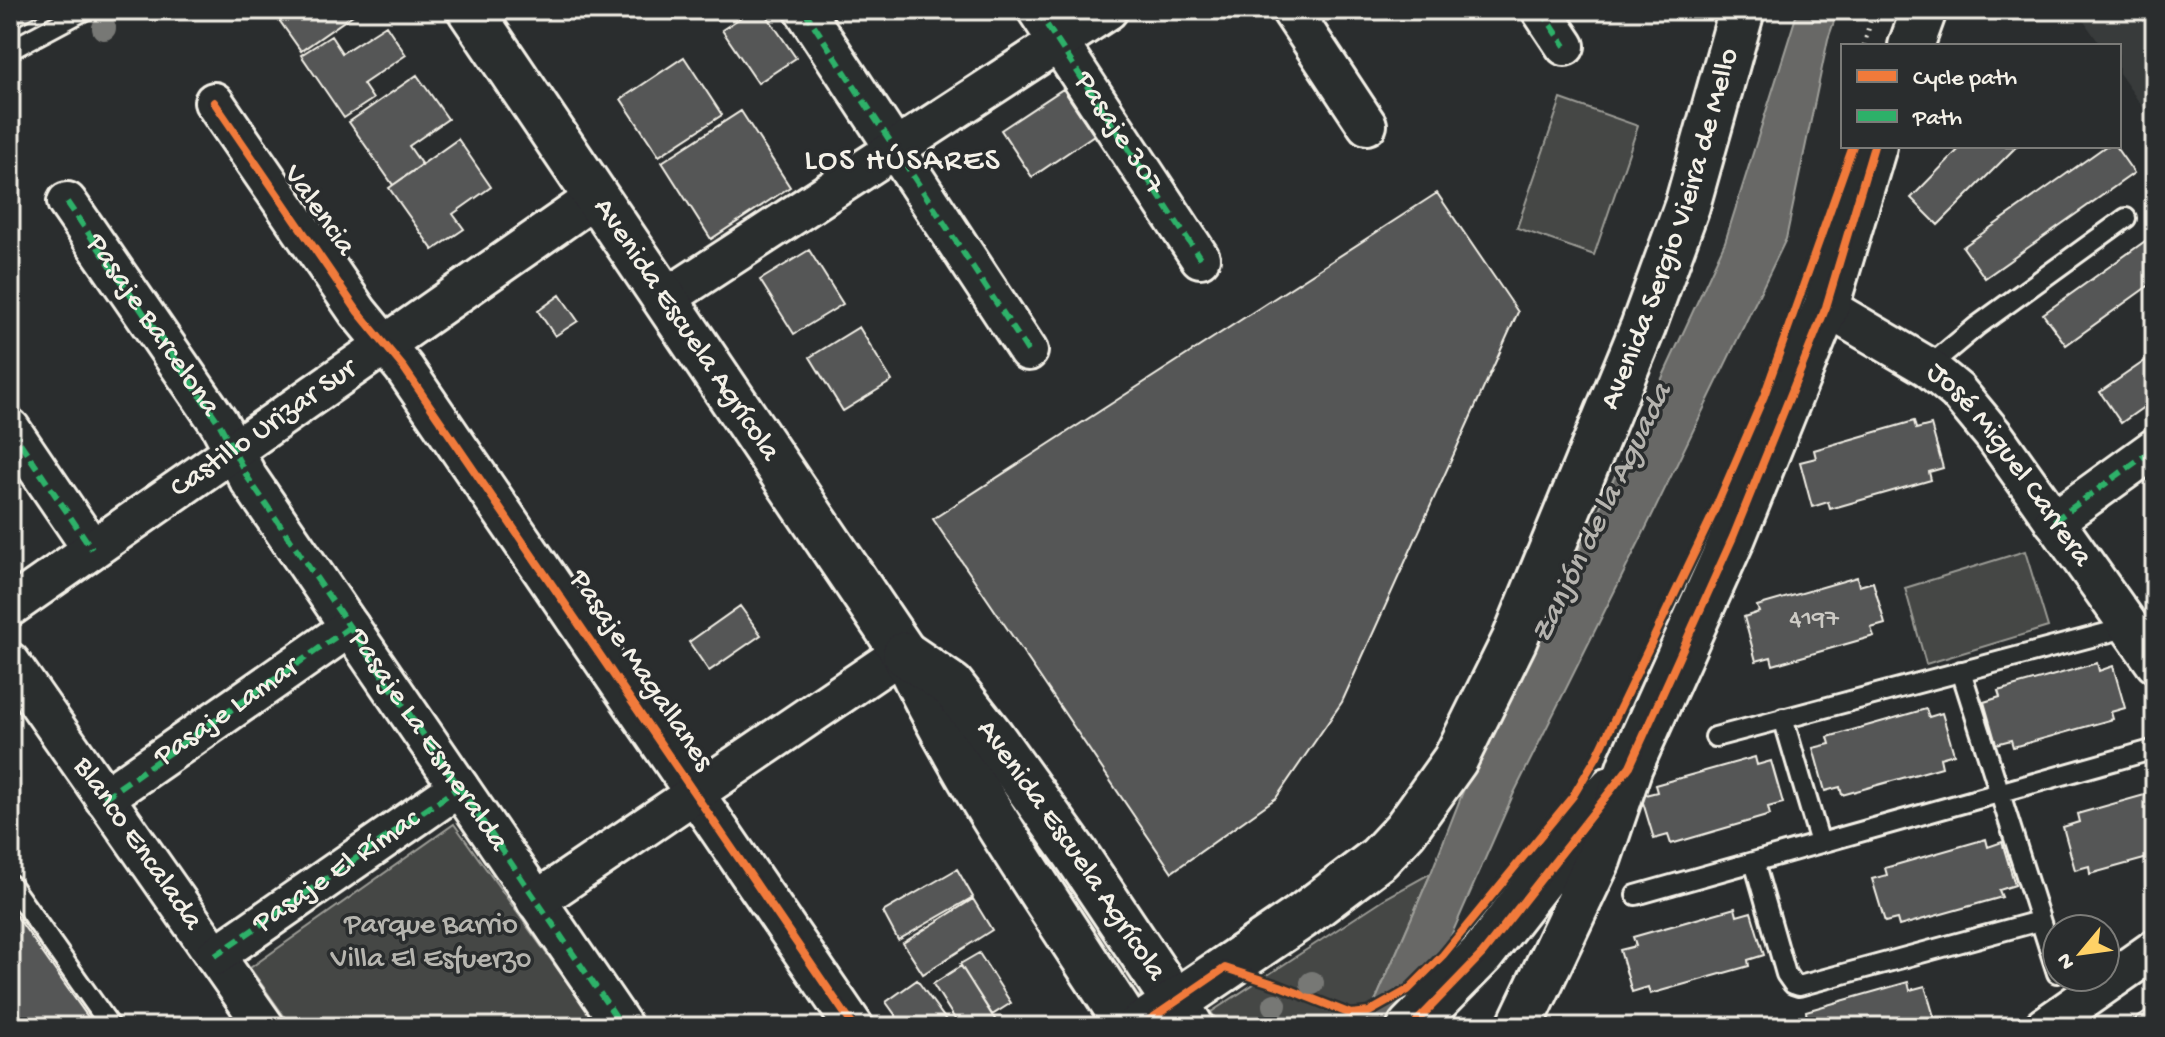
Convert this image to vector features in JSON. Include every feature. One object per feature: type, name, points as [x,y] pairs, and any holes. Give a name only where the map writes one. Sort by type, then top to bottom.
[{"type":"main road","name":"Avenida Escuela Agrícola","points":[[470,10],[903,652],[930,710],[1027,872],[1129,1027]]},
{"type":"main road","name":"Avenida Sergio Vieira de Mello","points":[[1139,1027],[1183,1015],[1301,917],[1379,858],[1405,830],[1455,760],[1514,641],[1643,327],[1687,206],[1742,10]]},
{"type":"main road","points":[[1912,44],[1924,10]]},
{"type":"main road","points":[[1519,1027],[1598,860],[1630,766],[1733,537],[1826,307],[1873,148]]},
{"type":"main road","name":"Avenida Escuela Agrícola","points":[[903,652],[952,686],[992,737],[1075,853],[1183,1015]]},
{"type":"main road","points":[[1414,1024],[1482,954],[1630,766]]},
{"type":"street","points":[[804,10],[1028,351]]},
{"type":"street","name":"Pasaje 307","points":[[1037,10],[1200,258]]},
{"type":"street","points":[[665,299],[1108,10]]},
{"type":"street","points":[[1291,10],[1367,125]]},
{"type":"street","points":[[1541,10],[1565,46]]},
{"type":"street","name":"Valencia","points":[[214,102],[384,345]]},
{"type":"street","name":"Castillo Urizar Sur","points":[[10,607],[596,197]]},
{"type":"street","name":"Pasaje Barcelona","points":[[67,202],[219,423],[233,450]]},
{"type":"street","name":"José Miguel Carrera","points":[[1826,307],[1928,367],[1957,391],[1995,437],[2155,663]]},
{"type":"street","name":"Pasaje Magallanes","points":[[384,345],[404,368],[854,1027]]},
{"type":"street","points":[[10,428],[92,549]]},
{"type":"street","points":[[2054,521],[2155,448]]},
{"type":"street","name":"Pasaje La Esmeralda","points":[[233,450],[248,478],[623,1027]]},
{"type":"street","name":"Pasaje Lamar","points":[[104,798],[350,627]]},
{"type":"street","points":[[536,901],[903,652]]},
{"type":"street","name":"Blanco Encalada","points":[[10,662],[265,1027]]},
{"type":"street","name":"Pasaje El Rímac","points":[[215,956],[459,787]]},
{"type":"street","points":[[2121,962],[2155,949]]},
{"type":"street","points":[[2044,1027],[2061,993]]},
{"type":"lane","points":[[10,50],[85,10]]},
{"type":"lane","points":[[1928,367],[1977,326],[2126,218]]},
{"type":"lane","points":[[1715,737],[2129,627]]},
{"type":"lane","points":[[1961,671],[2041,926]]},
{"type":"lane","points":[[1783,718],[1820,843]]},
{"type":"lane","points":[[1636,895],[2155,749]]},
{"type":"lane","points":[[1754,862],[1786,974],[1793,984],[1799,986],[2039,921]]},
{"type":"lane","points":[[10,884],[111,1027]]},
{"type":"path","points":[[1864,44],[1873,10]]},
{"type":"shaded area","points":[[2076,10],[2155,10],[2155,125],[2121,76],[2121,44],[2100,44]]},
{"type":"green space","points":[[1561,99],[1638,126],[1594,255],[1517,228]]},
{"type":"green space","points":[[2025,551],[2048,627],[1926,664],[1905,588]]},
{"type":"green space","points":[[999,777],[1151,988],[1132,1000],[1048,870]]},
{"type":"green space","name":"Parque Barrio Villa El Esfuerzo","points":[[454,824],[599,1027],[292,1027],[250,968]]},
{"type":"green space","points":[[1431,873],[1364,1027],[1222,1027],[1211,1012],[1384,899]]},
{"type":"water","name":"Zanjón de la Aguada","points":[[1798,10],[1838,10],[1828,39],[1786,239],[1513,795],[1411,1027],[1364,1027],[1466,784],[1725,242]]},
{"type":"building","points":[[10,10],[47,10],[10,30]]},
{"type":"building","points":[[272,10],[360,10],[301,51]]},
{"type":"building","points":[[752,10],[763,10],[796,58],[758,83],[722,30]]},
{"type":"building","points":[[386,25],[406,55],[363,84],[373,99],[344,118],[301,55],[331,36],[342,53]]},
{"type":"building","points":[[684,57],[722,115],[659,156],[621,99]]},
{"type":"building","points":[[417,75],[448,119],[409,146],[422,165],[393,185],[349,122]]},
{"type":"building","points":[[1063,89],[1094,135],[1032,177],[1001,130]]},
{"type":"building","points":[[741,111],[790,187],[711,239],[662,162]]},
{"type":"building","points":[[458,139],[491,187],[453,214],[464,229],[433,250],[389,188]]},
{"type":"building","points":[[1960,148],[2015,148],[1938,225],[1911,198]]},
{"type":"building","points":[[2103,148],[2116,148],[2134,173],[1985,278],[1963,247]]},
{"type":"building","points":[[1437,193],[1518,312],[1342,702],[1276,798],[1172,872],[933,519]]},
{"type":"building","points":[[2155,234],[2155,281],[2066,345],[2043,314]]},
{"type":"building","points":[[809,250],[843,304],[794,334],[760,280]]},
{"type":"building","points":[[560,295],[578,321],[555,336],[538,311]]},
{"type":"building","points":[[859,327],[892,381],[843,411],[810,357]]},
{"type":"building","points":[[2155,354],[2155,399],[2121,423],[2100,392]]},
{"type":"building","points":[[1914,421],[1916,429],[1931,425],[1943,468],[1929,472],[1931,480],[1830,509],[1828,502],[1812,507],[1800,462],[1816,458],[1814,450]]},
{"type":"building","points":[[1857,577],[1859,586],[1873,582],[1885,624],[1871,628],[1874,636],[1773,665],[1771,657],[1756,661],[1744,617],[1759,612],[1757,606]]},
{"type":"building","points":[[740,606],[761,635],[709,671],[689,642]]},
{"type":"building","points":[[2097,663],[2099,671],[2113,666],[2125,708],[2111,712],[2113,719],[2013,747],[2011,740],[1996,744],[1984,702],[2000,697],[1998,691]]},
{"type":"building","points":[[1926,709],[1929,717],[1942,713],[1954,754],[1940,758],[1942,767],[1842,795],[1840,787],[1825,791],[1813,748],[1830,744],[1828,737]]},
{"type":"building","points":[[1755,757],[1757,765],[1771,761],[1783,803],[1768,807],[1770,815],[1671,844],[1668,835],[1654,839],[1641,796],[1657,792],[1655,785]]},
{"type":"building","points":[[2155,792],[2155,856],[2090,874],[2089,866],[2075,870],[2063,827],[2079,822],[2077,814]]},
{"type":"building","points":[[1986,839],[1988,847],[2002,842],[2015,885],[1999,890],[2002,897],[1899,926],[1897,919],[1885,922],[1872,879],[1887,875],[1885,868]]},
{"type":"building","points":[[957,869],[973,897],[898,940],[883,912]]},
{"type":"building","points":[[973,899],[992,930],[923,974],[903,943]]},
{"type":"building","points":[[10,907],[95,1027],[10,1027]]},
{"type":"building","points":[[1735,908],[1737,916],[1751,912],[1764,955],[1748,960],[1749,966],[1650,994],[1648,987],[1632,992],[1620,950],[1636,946],[1633,937]]},
{"type":"building","points":[[979,953],[1011,1003],[992,1015],[960,964]]},
{"type":"building","points":[[961,966],[1000,1027],[960,1027],[933,984]]},
{"type":"building","points":[[917,980],[951,1027],[904,1027],[886,1002]]},
{"type":"building","points":[[1908,982],[1910,990],[1925,986],[1937,1027],[1795,1027],[1793,1023],[1807,1019],[1806,1011]]},
{"type":"building","points":[[2155,1006],[2155,1027],[2124,1027]]},
{"type":"marked path","points":[[804,10],[1028,351]]},
{"type":"marked path","points":[[1037,10],[1200,258]]},
{"type":"marked path","points":[[1541,10],[1565,46]]},
{"type":"marked path","points":[[67,202],[219,423],[248,478],[623,1027]]},
{"type":"marked path","points":[[10,428],[92,549]]},
{"type":"marked path","points":[[2054,521],[2155,448]]},
{"type":"marked path","points":[[104,798],[350,627]]},
{"type":"marked path","points":[[215,956],[459,787]]},
{"type":"cycle path","points":[[214,102],[358,312],[404,368],[854,1027]]},
{"type":"cycle path","points":[[1139,1027],[1225,968],[1351,1014],[1369,1012],[1408,990],[1443,955],[1573,796],[1597,756],[1712,516],[1764,396],[1852,148]]},
{"type":"cycle path","points":[[1417,1021],[1482,954],[1630,766],[1733,537],[1826,307],[1873,148]]},
{"type":"district","name":"LOS HÚSARES","points":[[903,162]]}]
